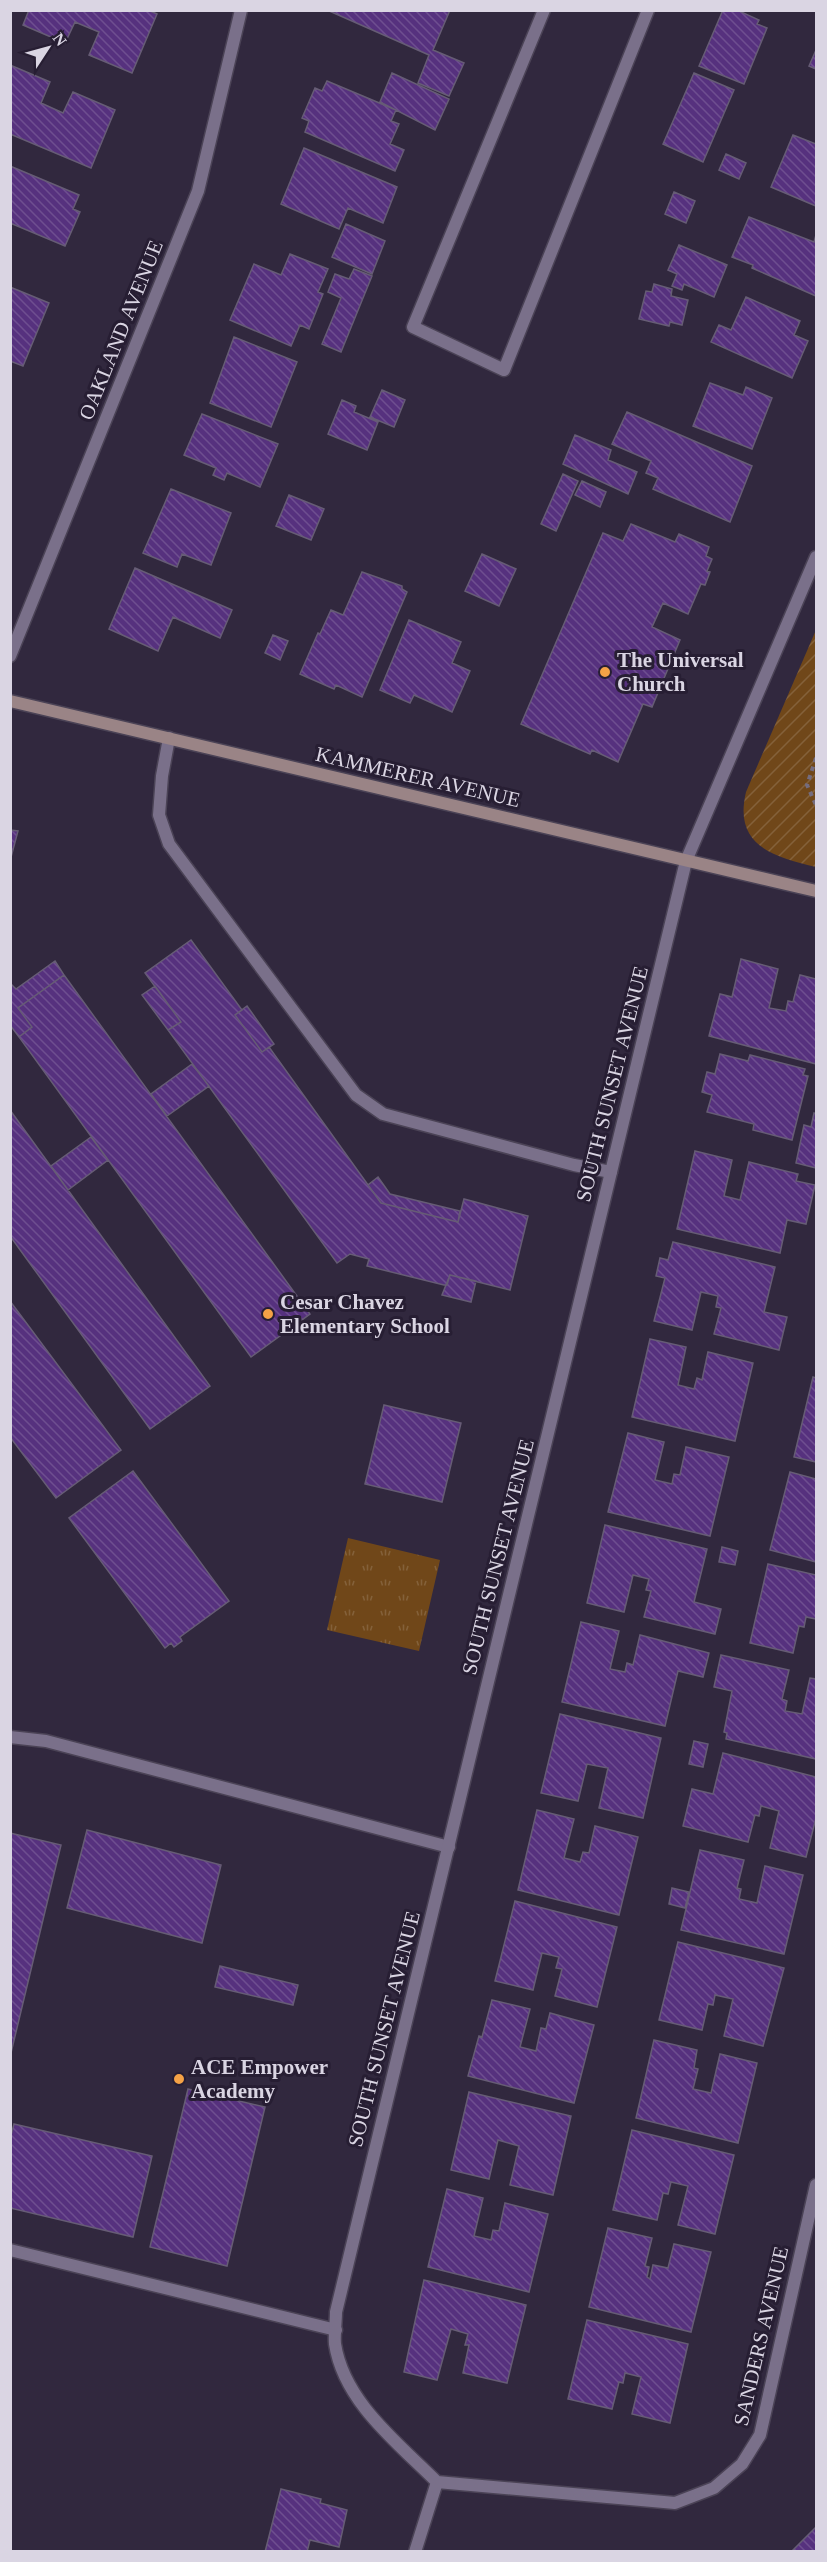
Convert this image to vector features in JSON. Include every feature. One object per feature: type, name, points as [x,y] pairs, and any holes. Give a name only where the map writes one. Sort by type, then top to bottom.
[{"type":"street","name":"OAKLAND AVENUE","points":[[10,656],[198,191],[241,10]]},
{"type":"street","points":[[544,10],[413,327],[504,370],[648,10]]},
{"type":"street","name":"SOUTH SUNSET AVENUE","points":[[437,2482],[370,2415],[347,2382],[335,2344],[336,2312],[686,861],[816,557]]},
{"type":"street","name":"KAMMERER AVENUE","points":[[10,701],[816,891]]},
{"type":"street","points":[[169,738],[162,776],[159,815],[170,844],[356,1095],[383,1114],[574,1165],[611,1172]]},
{"type":"street","points":[[10,1737],[45,1741],[448,1847]]},
{"type":"street","name":"SANDERS AVENUE","points":[[437,2482],[675,2503],[714,2488],[742,2464],[760,2435],[816,2185]]},
{"type":"street","points":[[10,2250],[336,2330]]},
{"type":"street","points":[[415,2552],[437,2482]]},
{"type":"path","points":[[816,758],[807,785],[816,805]]},
{"type":"green space","points":[[816,630],[816,867],[786,859],[760,846],[751,837],[746,825],[744,810],[746,792]]},
{"type":"green space","points":[[348,1538],[440,1560],[419,1651],[327,1630]]},
{"type":"building","points":[[29,10],[148,10],[157,14],[132,73],[89,55],[99,32],[75,22],[65,43],[23,25]]},
{"type":"building","points":[[327,10],[450,10],[433,50],[464,63],[449,96],[418,83],[429,55]]},
{"type":"building","points":[[723,10],[737,10],[759,20],[757,24],[767,28],[744,84],[699,66]]},
{"type":"building","points":[[816,50],[816,69],[809,66]]},
{"type":"building","points":[[10,65],[50,82],[41,103],[63,113],[73,92],[115,110],[91,168],[10,134]]},
{"type":"building","points":[[392,73],[449,99],[435,130],[380,102]]},
{"type":"building","points":[[694,73],[734,90],[703,162],[663,144]]},
{"type":"building","points":[[327,81],[396,110],[391,121],[399,124],[390,144],[404,150],[395,171],[305,132],[309,121],[302,118],[315,88],[322,91]]},
{"type":"building","points":[[793,135],[816,144],[816,206],[771,187]]},
{"type":"building","points":[[304,148],[397,187],[383,223],[348,208],[339,229],[281,204]]},
{"type":"building","points":[[726,154],[746,163],[739,179],[719,170]]},
{"type":"building","points":[[10,166],[79,195],[73,209],[80,212],[65,246],[10,223]]},
{"type":"building","points":[[674,192],[695,201],[686,223],[665,214]]},
{"type":"building","points":[[749,217],[814,242],[816,235],[816,296],[732,257]]},
{"type":"building","points":[[346,224],[385,241],[372,274],[332,257]]},
{"type":"building","points":[[679,245],[727,265],[714,297],[684,284],[682,290],[672,286],[677,274],[668,270]]},
{"type":"building","points":[[290,254],[328,269],[318,292],[323,294],[309,329],[300,325],[291,346],[230,320],[254,264],[281,275]]},
{"type":"building","points":[[354,269],[372,276],[341,352],[322,344],[341,298],[328,292],[335,274],[349,279]]},
{"type":"building","points":[[654,284],[672,289],[671,296],[688,300],[682,325],[670,322],[669,326],[639,319],[646,291],[652,292]]},
{"type":"building","points":[[10,287],[49,303],[23,366],[10,361]]},
{"type":"building","points":[[746,297],[800,321],[794,335],[808,341],[792,378],[711,342],[719,325],[731,330]]},
{"type":"building","points":[[234,337],[297,362],[271,427],[210,403]]},
{"type":"building","points":[[710,383],[743,395],[746,387],[772,398],[752,449],[693,426]]},
{"type":"building","points":[[382,390],[405,400],[394,427],[370,417]]},
{"type":"building","points":[[342,400],[356,406],[354,412],[378,422],[367,450],[328,434]]},
{"type":"building","points":[[627,412],[752,466],[730,522],[653,489],[658,478],[646,473],[651,461],[612,444]]},
{"type":"building","points":[[202,414],[278,444],[260,487],[227,473],[224,480],[213,475],[216,468],[184,455]]},
{"type":"building","points":[[575,435],[611,450],[608,460],[637,472],[628,494],[563,464]]},
{"type":"building","points":[[563,474],[578,481],[556,531],[541,524]]},
{"type":"building","points":[[582,481],[606,492],[600,507],[575,495]]},
{"type":"building","points":[[171,489],[231,513],[211,565],[182,554],[177,567],[143,553]]},
{"type":"building","points":[[289,495],[324,509],[311,540],[276,526]]},
{"type":"building","name":"The Universal Church","points":[[631,524],[675,542],[679,534],[709,547],[706,556],[712,559],[705,585],[701,584],[688,614],[663,603],[652,627],[680,640],[652,707],[643,704],[618,762],[592,750],[590,754],[521,724],[603,533],[623,541]]},
{"type":"building","points":[[482,554],[516,569],[499,606],[465,591]]},
{"type":"building","points":[[135,568],[232,610],[220,638],[173,617],[158,651],[109,629]]},
{"type":"building","points":[[362,572],[402,586],[402,589],[407,592],[362,697],[336,685],[334,689],[300,674],[331,610],[343,615]]},
{"type":"building","points":[[409,620],[461,642],[452,663],[470,671],[452,712],[414,695],[410,703],[380,690]]},
{"type":"building","points":[[273,635],[288,641],[280,660],[265,653]]},
{"type":"building","points":[[10,830],[18,831],[10,861]]},
{"type":"building","points":[[191,940],[242,1010],[235,1015],[262,1052],[269,1047],[381,1203],[458,1222],[464,1199],[528,1216],[510,1290],[450,1275],[447,1285],[444,1285],[367,1266],[369,1259],[350,1254],[337,1263],[168,1030],[181,1022],[145,973]]},
{"type":"building","points":[[741,959],[778,969],[769,1008],[786,1011],[788,1001],[793,1002],[800,975],[816,979],[816,1064],[709,1036],[720,994],[732,997]]},
{"type":"building","points":[[55,961],[64,975],[18,1008],[32,1027],[19,1037],[10,1025],[10,983],[16,989]]},
{"type":"building","points":[[64,975],[310,1314],[251,1357],[19,1037],[32,1027],[18,1008]]},
{"type":"building","points":[[155,986],[181,1022],[168,1030],[142,995]]},
{"type":"building","points":[[247,1006],[274,1044],[262,1052],[235,1015]]},
{"type":"building","points":[[720,1054],[748,1061],[750,1055],[805,1069],[803,1075],[808,1076],[792,1140],[753,1130],[754,1124],[707,1112],[712,1095],[702,1092],[707,1072],[715,1074]]},
{"type":"building","points":[[192,1064],[209,1086],[167,1116],[151,1094]]},
{"type":"building","points":[[10,1110],[210,1386],[150,1429],[10,1236]]},
{"type":"building","points":[[814,1113],[816,1114],[816,1168],[796,1163],[804,1125],[811,1127]]},
{"type":"building","points":[[91,1137],[108,1160],[68,1190],[51,1166]]},
{"type":"building","points":[[695,1151],[732,1160],[724,1196],[740,1200],[749,1162],[798,1174],[796,1181],[815,1185],[806,1224],[787,1220],[780,1253],[677,1229]]},
{"type":"building","points":[[378,1177],[390,1194],[460,1211],[458,1222],[381,1203],[368,1185]]},
{"type":"building","points":[[673,1242],[775,1267],[764,1312],[787,1317],[779,1350],[714,1334],[721,1308],[716,1307],[718,1296],[701,1292],[692,1330],[654,1321],[665,1278],[656,1276],[660,1258],[668,1260]]},
{"type":"building","points":[[450,1275],[476,1281],[471,1302],[442,1295]]},
{"type":"building","points":[[10,1301],[121,1450],[56,1498],[10,1437]]},
{"type":"building","points":[[650,1339],[686,1347],[678,1385],[694,1389],[697,1378],[702,1380],[708,1352],[753,1363],[735,1441],[632,1417]]},
{"type":"building","points":[[813,1377],[816,1378],[816,1462],[794,1457]]},
{"type":"building","points":[[384,1405],[461,1423],[442,1502],[365,1484]]},
{"type":"building","points":[[628,1433],[664,1442],[655,1480],[672,1484],[674,1474],[680,1475],[686,1447],[729,1457],[710,1536],[608,1512]]},
{"type":"building","points":[[133,1471],[229,1601],[180,1637],[182,1641],[174,1647],[171,1643],[165,1648],[69,1518]]},
{"type":"building","points":[[790,1472],[816,1479],[816,1562],[770,1550]]},
{"type":"building","points":[[605,1525],[707,1549],[694,1602],[721,1609],[715,1634],[644,1617],[651,1591],[646,1590],[649,1579],[633,1575],[624,1612],[587,1603]]},
{"type":"building","points":[[722,1547],[738,1551],[735,1565],[719,1562]]},
{"type":"building","points":[[768,1564],[816,1575],[816,1619],[806,1617],[804,1627],[799,1626],[793,1653],[750,1643]]},
{"type":"building","points":[[581,1622],[619,1631],[610,1669],[625,1672],[627,1663],[633,1665],[640,1635],[709,1653],[703,1677],[678,1671],[665,1726],[562,1702]]},
{"type":"building","points":[[721,1655],[789,1670],[782,1699],[787,1701],[785,1711],[802,1714],[810,1678],[816,1679],[816,1759],[726,1739],[727,1733],[724,1732],[732,1691],[714,1687]]},
{"type":"building","points":[[560,1714],[661,1738],[643,1818],[599,1808],[608,1768],[587,1764],[578,1801],[541,1793]]},
{"type":"building","points":[[694,1741],[708,1744],[703,1767],[689,1764]]},
{"type":"building","points":[[723,1753],[816,1777],[816,1818],[806,1857],[770,1848],[779,1811],[761,1806],[759,1816],[755,1815],[748,1842],[683,1826],[692,1789],[713,1794]]},
{"type":"building","points":[[537,1810],[574,1819],[564,1858],[580,1862],[583,1852],[589,1853],[595,1826],[638,1837],[619,1915],[518,1890]]},
{"type":"building","points":[[87,1830],[221,1865],[202,1943],[67,1908]]},
{"type":"building","points":[[10,1833],[61,1845],[10,2057]]},
{"type":"building","points":[[700,1850],[744,1860],[737,1888],[741,1889],[739,1899],[757,1903],[765,1866],[803,1875],[784,1954],[681,1930]]},
{"type":"building","points":[[672,1888],[689,1892],[685,1908],[669,1904]]},
{"type":"building","points":[[515,1901],[617,1927],[597,2007],[555,1996],[562,1969],[556,1968],[559,1957],[542,1953],[533,1990],[495,1981]]},
{"type":"building","points":[[678,1942],[784,1968],[763,2046],[724,2036],[733,1999],[715,1995],[713,2005],[708,2004],[702,2030],[659,2020]]},
{"type":"building","points":[[220,1966],[298,1985],[293,2005],[215,1987]]},
{"type":"building","points":[[492,2000],[530,2009],[520,2047],[536,2051],[541,2028],[546,2029],[550,2013],[594,2025],[574,2103],[468,2076]]},
{"type":"building","points":[[654,2040],[697,2050],[694,2068],[698,2069],[693,2089],[711,2093],[720,2054],[757,2063],[738,2143],[636,2118]]},
{"type":"building","points":[[188,2089],[265,2107],[227,2266],[150,2247]]},
{"type":"building","points":[[469,2092],[571,2116],[553,2195],[510,2185],[519,2146],[498,2140],[489,2179],[451,2170]]},
{"type":"building","points":[[14,2124],[152,2156],[133,2237],[10,2208],[10,2139]]},
{"type":"building","points":[[632,2130],[734,2155],[715,2234],[678,2225],[688,2186],[671,2182],[668,2194],[663,2193],[657,2220],[613,2210]]},
{"type":"building","points":[[447,2189],[483,2198],[474,2236],[491,2240],[493,2230],[499,2231],[505,2203],[548,2214],[529,2292],[428,2267]]},
{"type":"building","points":[[608,2228],[652,2238],[645,2266],[649,2267],[647,2277],[650,2279],[653,2265],[668,2268],[674,2244],[711,2252],[691,2332],[589,2307]]},
{"type":"building","points":[[424,2280],[526,2305],[507,2383],[463,2373],[469,2345],[465,2345],[468,2334],[451,2329],[437,2380],[404,2372]]},
{"type":"building","points":[[587,2320],[688,2344],[670,2423],[632,2414],[641,2377],[625,2373],[623,2383],[619,2382],[612,2409],[568,2399]]},
{"type":"building","points":[[281,2489],[321,2499],[320,2503],[347,2510],[339,2547],[310,2540],[307,2552],[265,2552]]},
{"type":"building","points":[[816,2527],[816,2552],[791,2552]]},
{"type":"place","name":"The Universal Church","points":[[605,672]]},
{"type":"place","name":"Cesar Chavez Elementary School","points":[[268,1314]]},
{"type":"place","name":"ACE Empower Academy","points":[[179,2079]]}]
